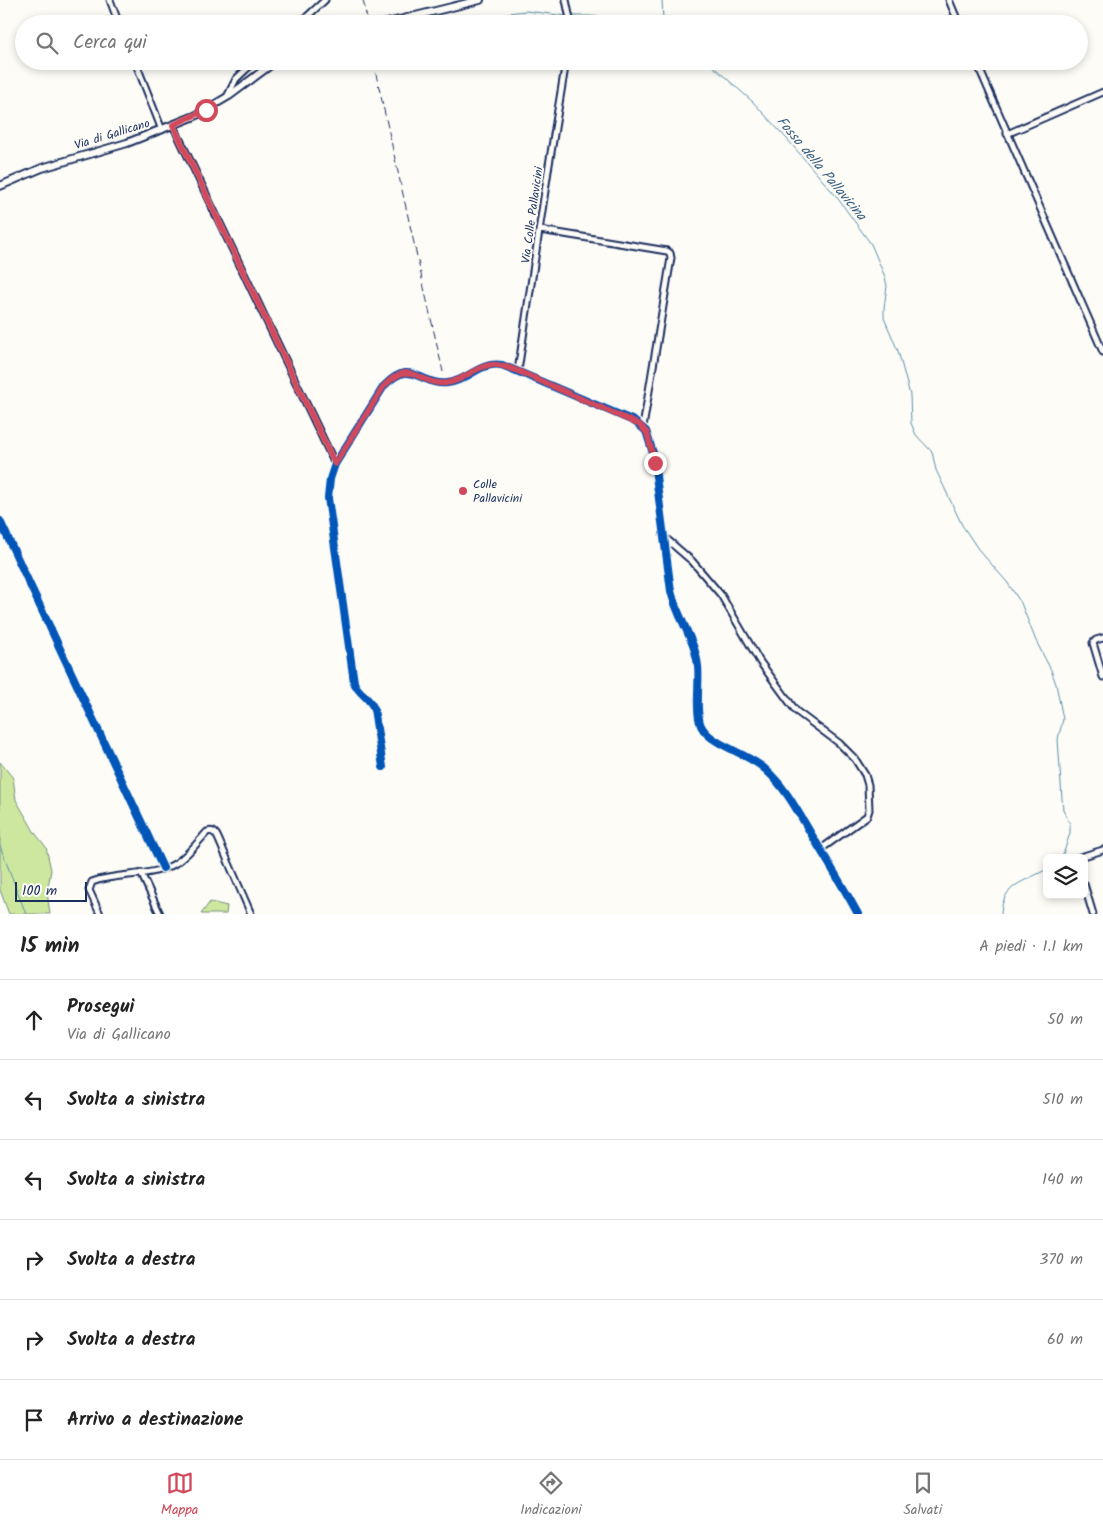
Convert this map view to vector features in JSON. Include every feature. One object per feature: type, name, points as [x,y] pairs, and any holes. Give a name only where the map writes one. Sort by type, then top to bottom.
[{"type":"street","points":[[110,0],[116,15]]},
{"type":"street","points":[[309,15],[325,0]]},
{"type":"street","points":[[419,15],[480,0]]},
{"type":"street","points":[[566,0],[569,15]]},
{"type":"street","points":[[949,0],[955,15]]},
{"type":"street","points":[[139,70],[162,130]]},
{"type":"street","points":[[227,97],[238,77],[245,70]]},
{"type":"street","name":"Via di Gallicano","points":[[0,186],[52,165],[109,149],[195,116],[227,97],[264,70]]},
{"type":"street","name":"Via Colle Pallavicini","points":[[518,371],[565,70]]},
{"type":"street","points":[[980,70],[1103,352]]},
{"type":"street","points":[[1007,134],[1103,92]]},
{"type":"street","points":[[173,125],[335,464]]},
{"type":"street","points":[[540,230],[666,251],[671,254],[643,427]]},
{"type":"street","points":[[383,767],[374,708],[368,698],[356,687],[353,677],[328,498],[330,478],[335,464],[384,386],[396,376],[411,373],[432,381],[448,383],[489,364],[502,365],[630,419],[643,427],[649,438],[654,457],[668,578],[673,600],[698,661],[700,681],[698,714],[702,728],[710,737],[760,764],[770,774],[791,800],[858,914]]},
{"type":"street","points":[[0,521],[163,868]]},
{"type":"street","points":[[663,535],[692,561],[721,595],[742,628],[760,662],[796,712],[843,746],[863,771],[869,789],[867,816],[821,849]]},
{"type":"street","points":[[1103,638],[1096,640],[1093,644],[1103,677]]},
{"type":"street","points":[[100,914],[89,890],[91,883],[163,868],[178,862],[207,832],[213,832],[218,838],[251,914]]},
{"type":"street","points":[[1088,855],[1103,850]]},
{"type":"street","points":[[141,873],[160,914]]},
{"type":"street","points":[[1088,897],[1093,914]]},
{"type":"green space","points":[[0,762],[13,778],[16,800],[35,833],[46,847],[51,870],[47,892],[50,914],[9,914],[0,890]]},
{"type":"green space","points":[[210,902],[227,906],[226,914],[201,914]]},
{"type":"waterway","name":"Fosso della Pallavicina","points":[[662,0],[663,15]]},
{"type":"waterway","points":[[508,13],[526,11],[559,15]]},
{"type":"waterway","name":"Fosso della Pallavicina","points":[[717,70],[753,102],[787,139],[836,196],[871,244],[885,277],[887,286],[884,318],[898,351],[910,395],[911,423],[916,435],[932,452],[936,470],[962,525],[978,549],[1007,582],[1021,603],[1056,684],[1063,719],[1058,739],[1063,810],[1070,824],[1070,833],[1063,854]]},
{"type":"waterway","points":[[0,846],[26,914]]},
{"type":"waterway","name":"Fosso della Pallavicina","points":[[1001,914],[1002,904],[1010,890],[1043,871]]},
{"type":"railway","points":[[363,0],[366,15]]},
{"type":"railway","points":[[375,70],[443,372]]},
{"type":"cycle path","points":[[383,767],[374,709],[370,701],[354,682],[328,498],[330,479],[335,464],[384,386],[394,378],[409,373],[430,381],[448,383],[462,379],[481,368],[502,365],[634,421],[646,431],[653,453],[671,591],[677,610],[690,637],[698,666],[700,724],[708,735],[715,740],[759,764],[785,791],[858,914]]},
{"type":"cycle path","points":[[0,521],[163,868]]},
{"type":"place","name":"Colle Pallavicini","points":[[463,491]]},
{"type":"route","points":[[206,110],[173,125],[335,464],[384,386],[392,378],[407,372],[438,383],[448,383],[489,364],[502,365],[518,371],[535,380],[630,419],[640,425],[647,433],[655,463]]}]
